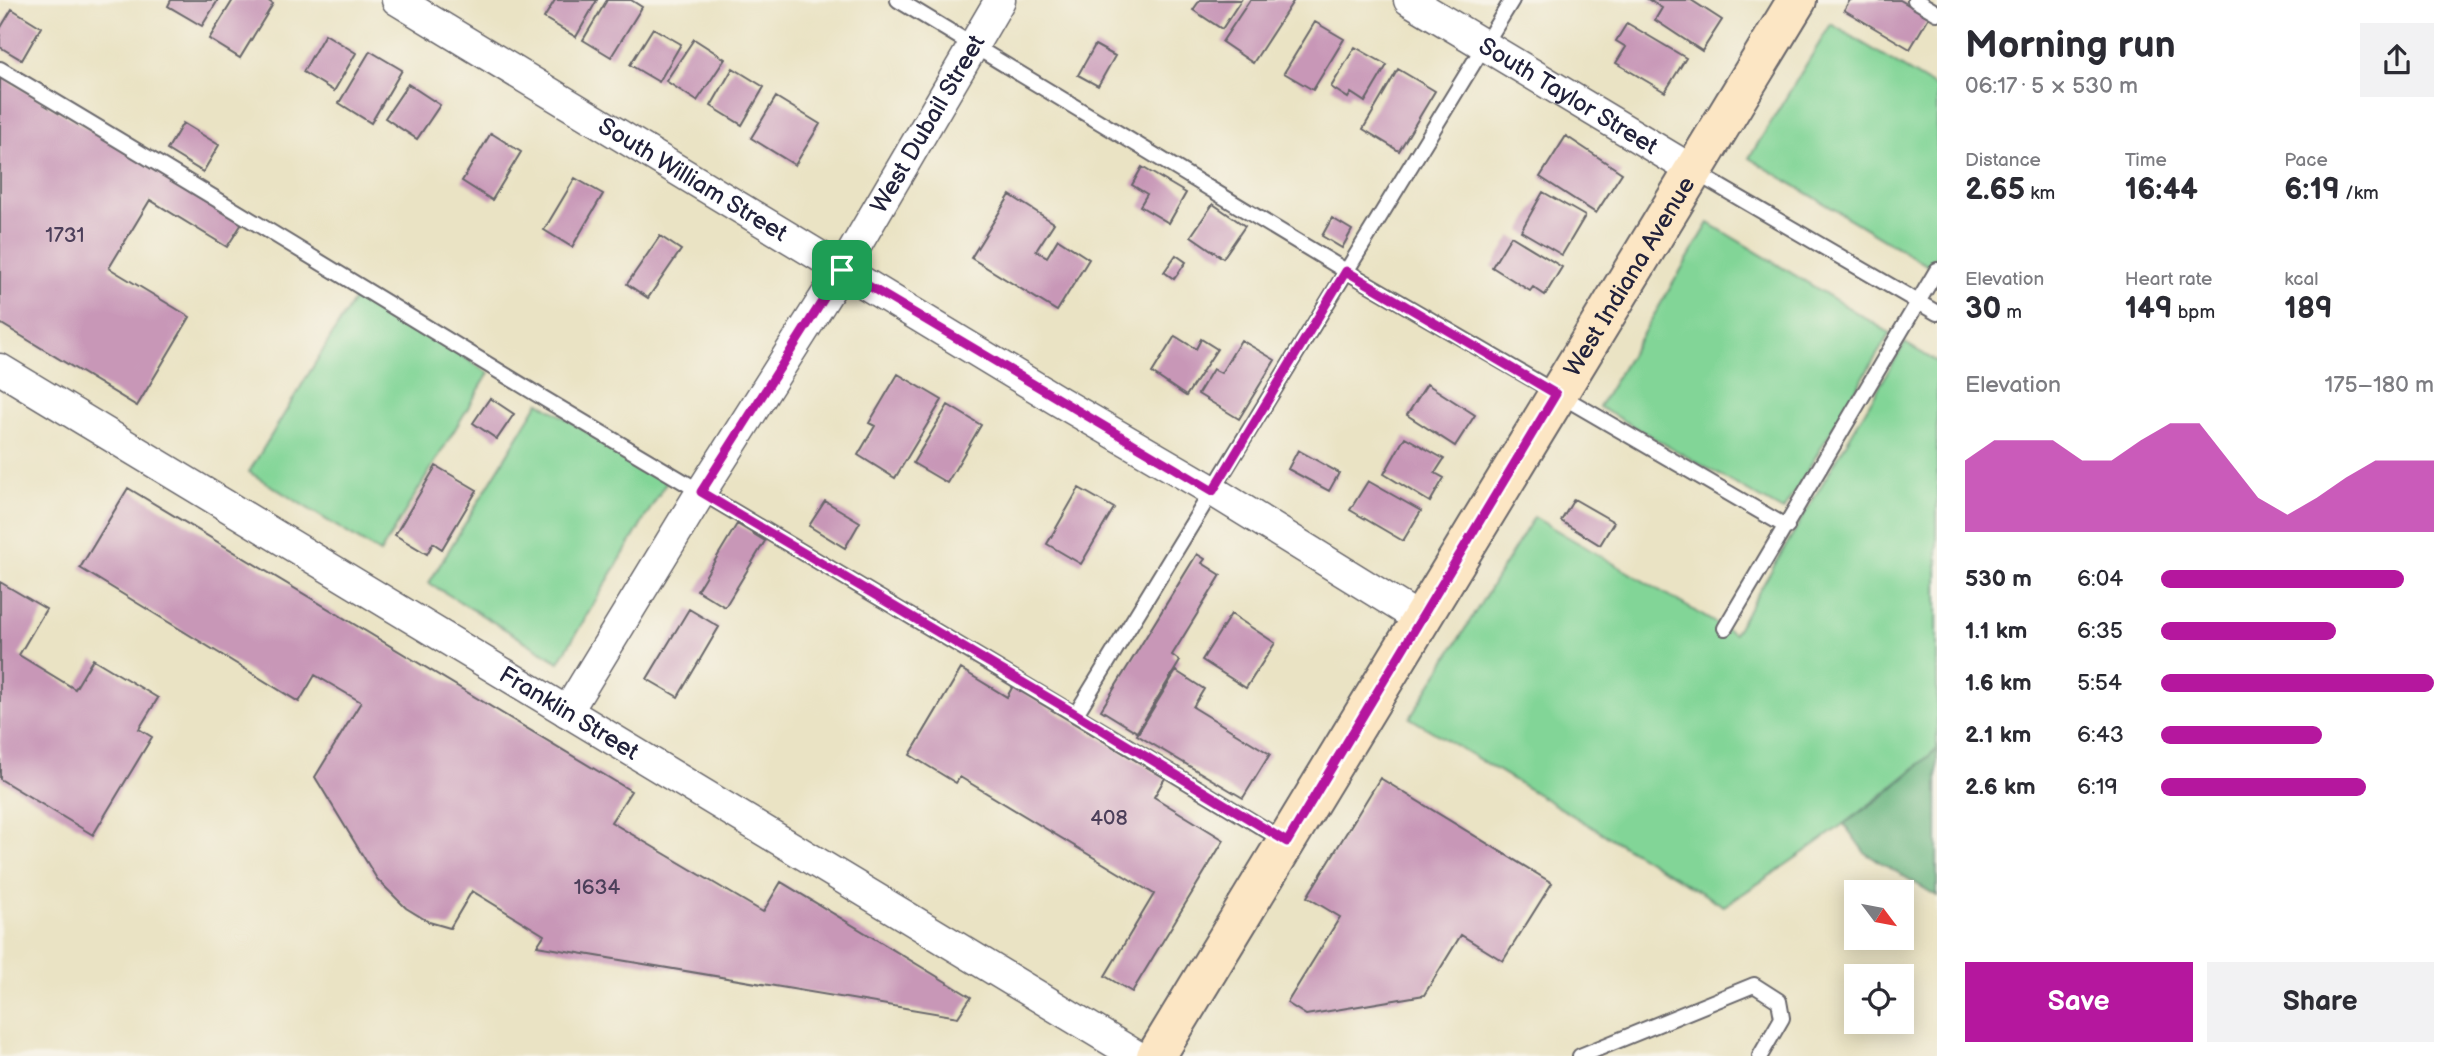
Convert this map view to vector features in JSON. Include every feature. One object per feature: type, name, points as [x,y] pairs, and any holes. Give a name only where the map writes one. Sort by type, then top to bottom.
[{"type":"street","name":"South William Street","points":[[397,0],[1213,491],[1420,619]]},
{"type":"street","name":"West Dubail Street","points":[[567,712],[701,492],[842,270],[1000,0]]},
{"type":"street","name":"South Taylor Street","points":[[1409,0],[1692,170]]},
{"type":"street","name":"West Indiana Avenue","points":[[1156,1056],[1797,0]]},
{"type":"street","name":"Franklin Street","points":[[0,369],[1138,1056]]},
{"type":"lane","points":[[898,0],[1346,271],[1787,527]]},
{"type":"lane","points":[[1076,714],[1512,0]]},
{"type":"lane","points":[[1915,0],[1937,13]]},
{"type":"lane","points":[[0,69],[1287,842]]},
{"type":"lane","points":[[1692,170],[1937,313]]},
{"type":"lane","points":[[1725,628],[1937,270]]},
{"type":"lane","points":[[1580,1056],[1754,985],[1779,1002],[1783,1018],[1759,1056]]},
{"type":"green space","points":[[1831,24],[1937,88],[1937,254],[1930,267],[1749,158]]},
{"type":"green space","points":[[1709,223],[1890,333],[1783,511],[1599,407]]},
{"type":"green space","points":[[359,291],[489,373],[380,553],[249,472]]},
{"type":"green space","points":[[1905,343],[1937,362],[1937,749],[1860,812],[1724,906],[1410,718],[1534,517],[1734,634]]},
{"type":"green space","points":[[539,402],[667,481],[559,662],[429,583]]},
{"type":"green space","points":[[1937,749],[1937,896],[1865,853],[1844,824],[1887,793]]},
{"type":"building","points":[[171,0],[218,0],[202,26],[168,6]]},
{"type":"building","points":[[233,0],[267,0],[273,4],[240,58],[209,39]]},
{"type":"building","points":[[555,0],[597,0],[576,37],[544,18]]},
{"type":"building","points":[[607,0],[631,0],[642,7],[611,57],[583,40]]},
{"type":"building","points":[[1200,0],[1241,0],[1222,29],[1193,10]]},
{"type":"building","points":[[1250,0],[1294,0],[1253,63],[1222,42]]},
{"type":"building","points":[[1649,0],[1691,0],[1722,20],[1702,51],[1655,20],[1662,8]]},
{"type":"building","points":[[1850,0],[1900,0],[1929,17],[1910,49],[1844,10]]},
{"type":"building","points":[[12,9],[41,27],[22,60],[0,47],[0,29]]},
{"type":"building","points":[[1315,22],[1344,39],[1313,90],[1284,73]]},
{"type":"building","points":[[1627,23],[1686,58],[1665,92],[1616,63],[1626,47],[1616,41]]},
{"type":"building","points":[[653,28],[681,44],[659,82],[630,65]]},
{"type":"building","points":[[325,34],[356,53],[334,91],[303,72]]},
{"type":"building","points":[[694,39],[725,59],[697,101],[666,81]]},
{"type":"building","points":[[1095,45],[1115,56],[1098,86],[1078,75]]},
{"type":"building","points":[[1355,47],[1387,65],[1365,102],[1351,93],[1348,98],[1331,87]]},
{"type":"building","points":[[370,51],[402,70],[371,123],[339,103]]},
{"type":"building","points":[[733,68],[764,87],[742,125],[711,106]]},
{"type":"building","points":[[1398,69],[1435,91],[1399,151],[1363,129]]},
{"type":"building","points":[[0,76],[243,222],[227,247],[150,200],[109,268],[190,317],[137,406],[0,323]]},
{"type":"building","points":[[408,84],[440,105],[417,139],[385,118]]},
{"type":"building","points":[[776,97],[820,124],[795,165],[751,138]]},
{"type":"building","points":[[183,123],[219,145],[203,172],[167,150]]},
{"type":"building","points":[[491,133],[521,152],[492,200],[462,181]]},
{"type":"building","points":[[1566,136],[1622,173],[1596,213],[1540,177]]},
{"type":"building","points":[[1142,167],[1186,193],[1169,223],[1140,206],[1147,194],[1132,185]]},
{"type":"building","points":[[575,178],[603,194],[572,247],[544,230]]},
{"type":"building","points":[[1543,192],[1585,216],[1562,255],[1521,231]]},
{"type":"building","points":[[1010,195],[1054,223],[1036,251],[1047,257],[1058,239],[1089,259],[1057,311],[971,258]]},
{"type":"building","points":[[1213,204],[1245,226],[1223,258],[1191,236]]},
{"type":"building","points":[[1332,218],[1352,230],[1342,248],[1322,236]]},
{"type":"building","points":[[660,236],[681,250],[648,298],[627,284]]},
{"type":"building","points":[[1511,236],[1562,267],[1545,295],[1533,287],[1530,291],[1492,267]]},
{"type":"building","points":[[1176,255],[1186,262],[1174,279],[1164,272]]},
{"type":"building","points":[[1175,336],[1196,349],[1201,339],[1217,349],[1186,396],[1152,373]]},
{"type":"building","points":[[1241,340],[1275,360],[1239,419],[1198,394],[1213,369],[1221,373]]},
{"type":"building","points":[[898,374],[942,400],[895,478],[858,455],[875,426],[869,423]]},
{"type":"building","points":[[1427,384],[1475,415],[1455,446],[1407,415]]},
{"type":"building","points":[[490,398],[514,414],[497,439],[473,423]]},
{"type":"building","points":[[948,405],[981,425],[947,483],[913,463]]},
{"type":"building","points":[[1405,437],[1444,459],[1435,473],[1444,478],[1430,502],[1384,474]]},
{"type":"building","points":[[1298,450],[1339,473],[1329,491],[1288,469]]},
{"type":"building","points":[[436,466],[477,490],[442,549],[433,543],[427,554],[395,535]]},
{"type":"building","points":[[1368,481],[1421,511],[1403,541],[1350,510]]},
{"type":"building","points":[[128,488],[631,791],[611,822],[763,912],[781,882],[971,997],[958,1017],[537,946],[544,935],[472,891],[450,928],[429,922],[406,908],[377,879],[315,777],[361,702],[315,675],[299,702],[80,568]]},
{"type":"building","points":[[1079,488],[1114,508],[1081,564],[1047,544]]},
{"type":"building","points":[[1574,499],[1614,522],[1600,545],[1561,521]]},
{"type":"building","points":[[825,501],[860,522],[845,548],[809,526]]},
{"type":"building","points":[[737,524],[765,541],[725,607],[697,590]]},
{"type":"building","points":[[1197,554],[1205,559],[1202,563],[1221,575],[1172,655],[1180,661],[1137,732],[1101,710]]},
{"type":"building","points":[[0,582],[46,609],[19,655],[75,689],[93,659],[158,698],[139,729],[152,737],[93,835],[0,779]]},
{"type":"building","points":[[689,609],[719,627],[678,697],[647,679]]},
{"type":"building","points":[[1231,614],[1275,643],[1246,688],[1202,660]]},
{"type":"building","points":[[961,669],[1007,697],[1013,686],[1165,778],[1154,797],[1224,840],[1132,992],[1105,976],[1154,894],[960,777],[956,783],[910,755]]},
{"type":"building","points":[[1176,671],[1204,689],[1193,707],[1270,754],[1243,798],[1137,735]]},
{"type":"building","points":[[1380,778],[1552,883],[1503,961],[1461,935],[1424,995],[1306,1015],[1287,1003],[1340,917],[1307,897]]},
{"type":"route","points":[[842,270],[1213,491],[1346,271],[1556,394],[1287,842],[701,492],[842,270]]}]
